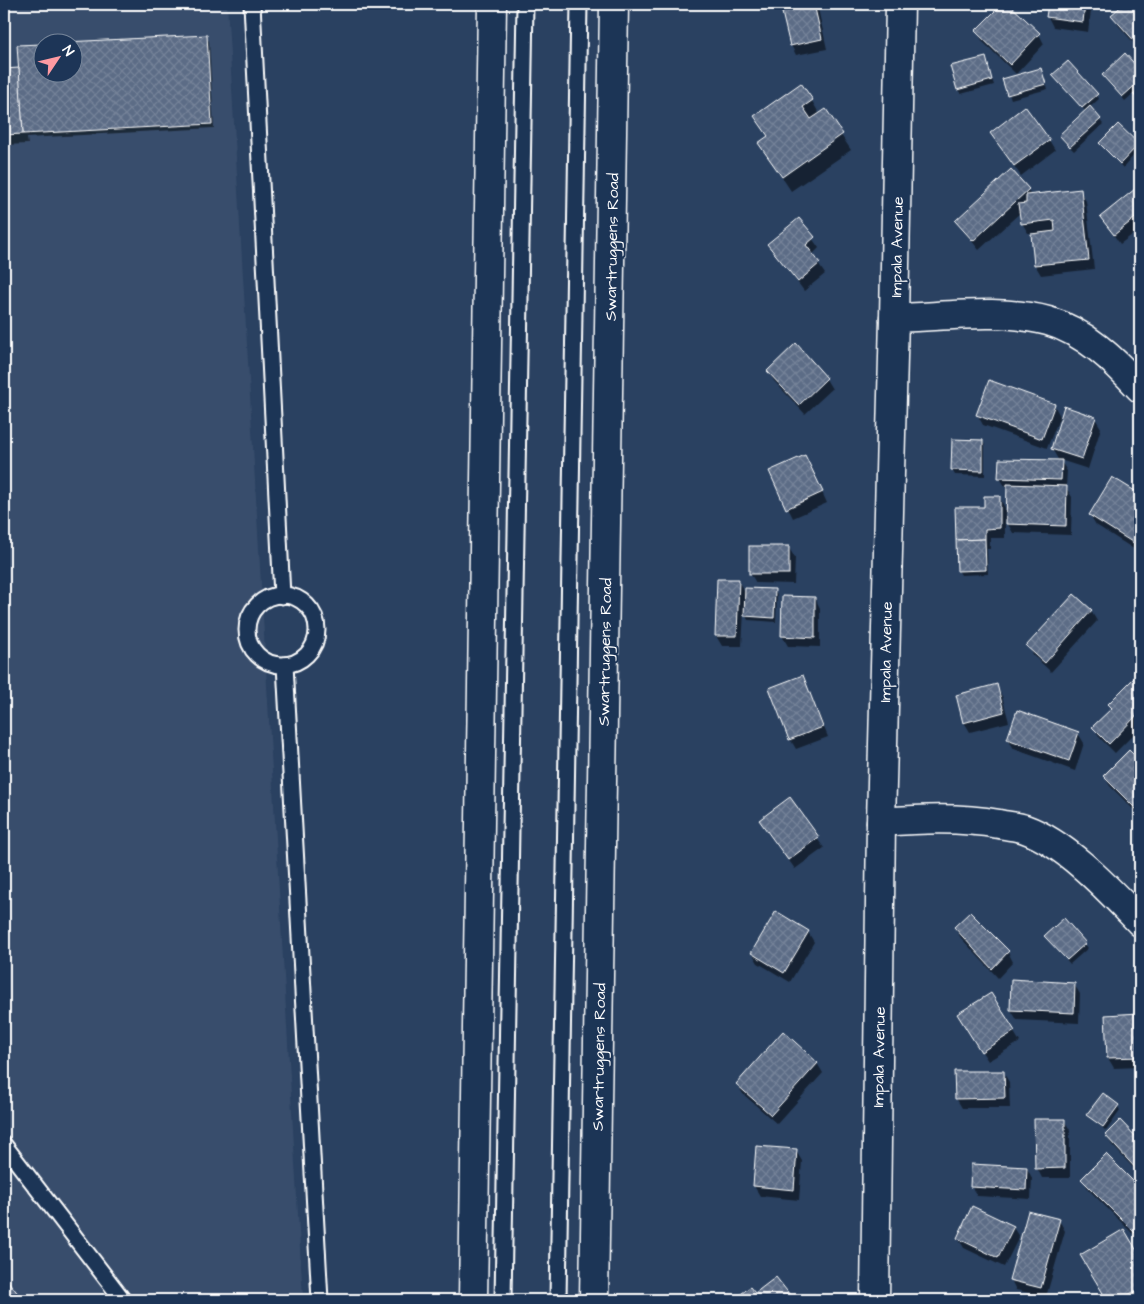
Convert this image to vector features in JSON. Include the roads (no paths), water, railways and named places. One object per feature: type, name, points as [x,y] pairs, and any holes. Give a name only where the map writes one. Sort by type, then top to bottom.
[{"type":"main road","points":[[473,1300],[492,4]]},
{"type":"main road","name":"Swartruggens Road","points":[[594,1300],[614,4]]},
{"type":"main road","name":"Impala Avenue","points":[[875,1300],[880,822],[894,318],[900,4]]},
{"type":"main road","points":[[894,318],[1016,315],[1049,322],[1084,338],[1118,363],[1140,388]]},
{"type":"main road","points":[[880,822],[933,818],[974,820],[1025,829],[1060,848],[1097,877],[1140,922]]},
{"type":"lane","points":[[252,4],[282,596]]},
{"type":"lane","points":[[503,1300],[525,4]]},
{"type":"lane","points":[[558,1300],[579,4]]},
{"type":"lane","points":[[282,596],[299,600],[308,607],[317,628],[316,640],[311,650],[303,658],[285,665],[271,664],[261,658],[253,650],[248,640],[247,628],[250,617],[256,607],[265,599],[282,596]]},
{"type":"lane","points":[[285,665],[320,1300]]},
{"type":"lane","points":[[4,1145],[123,1300]]}]
